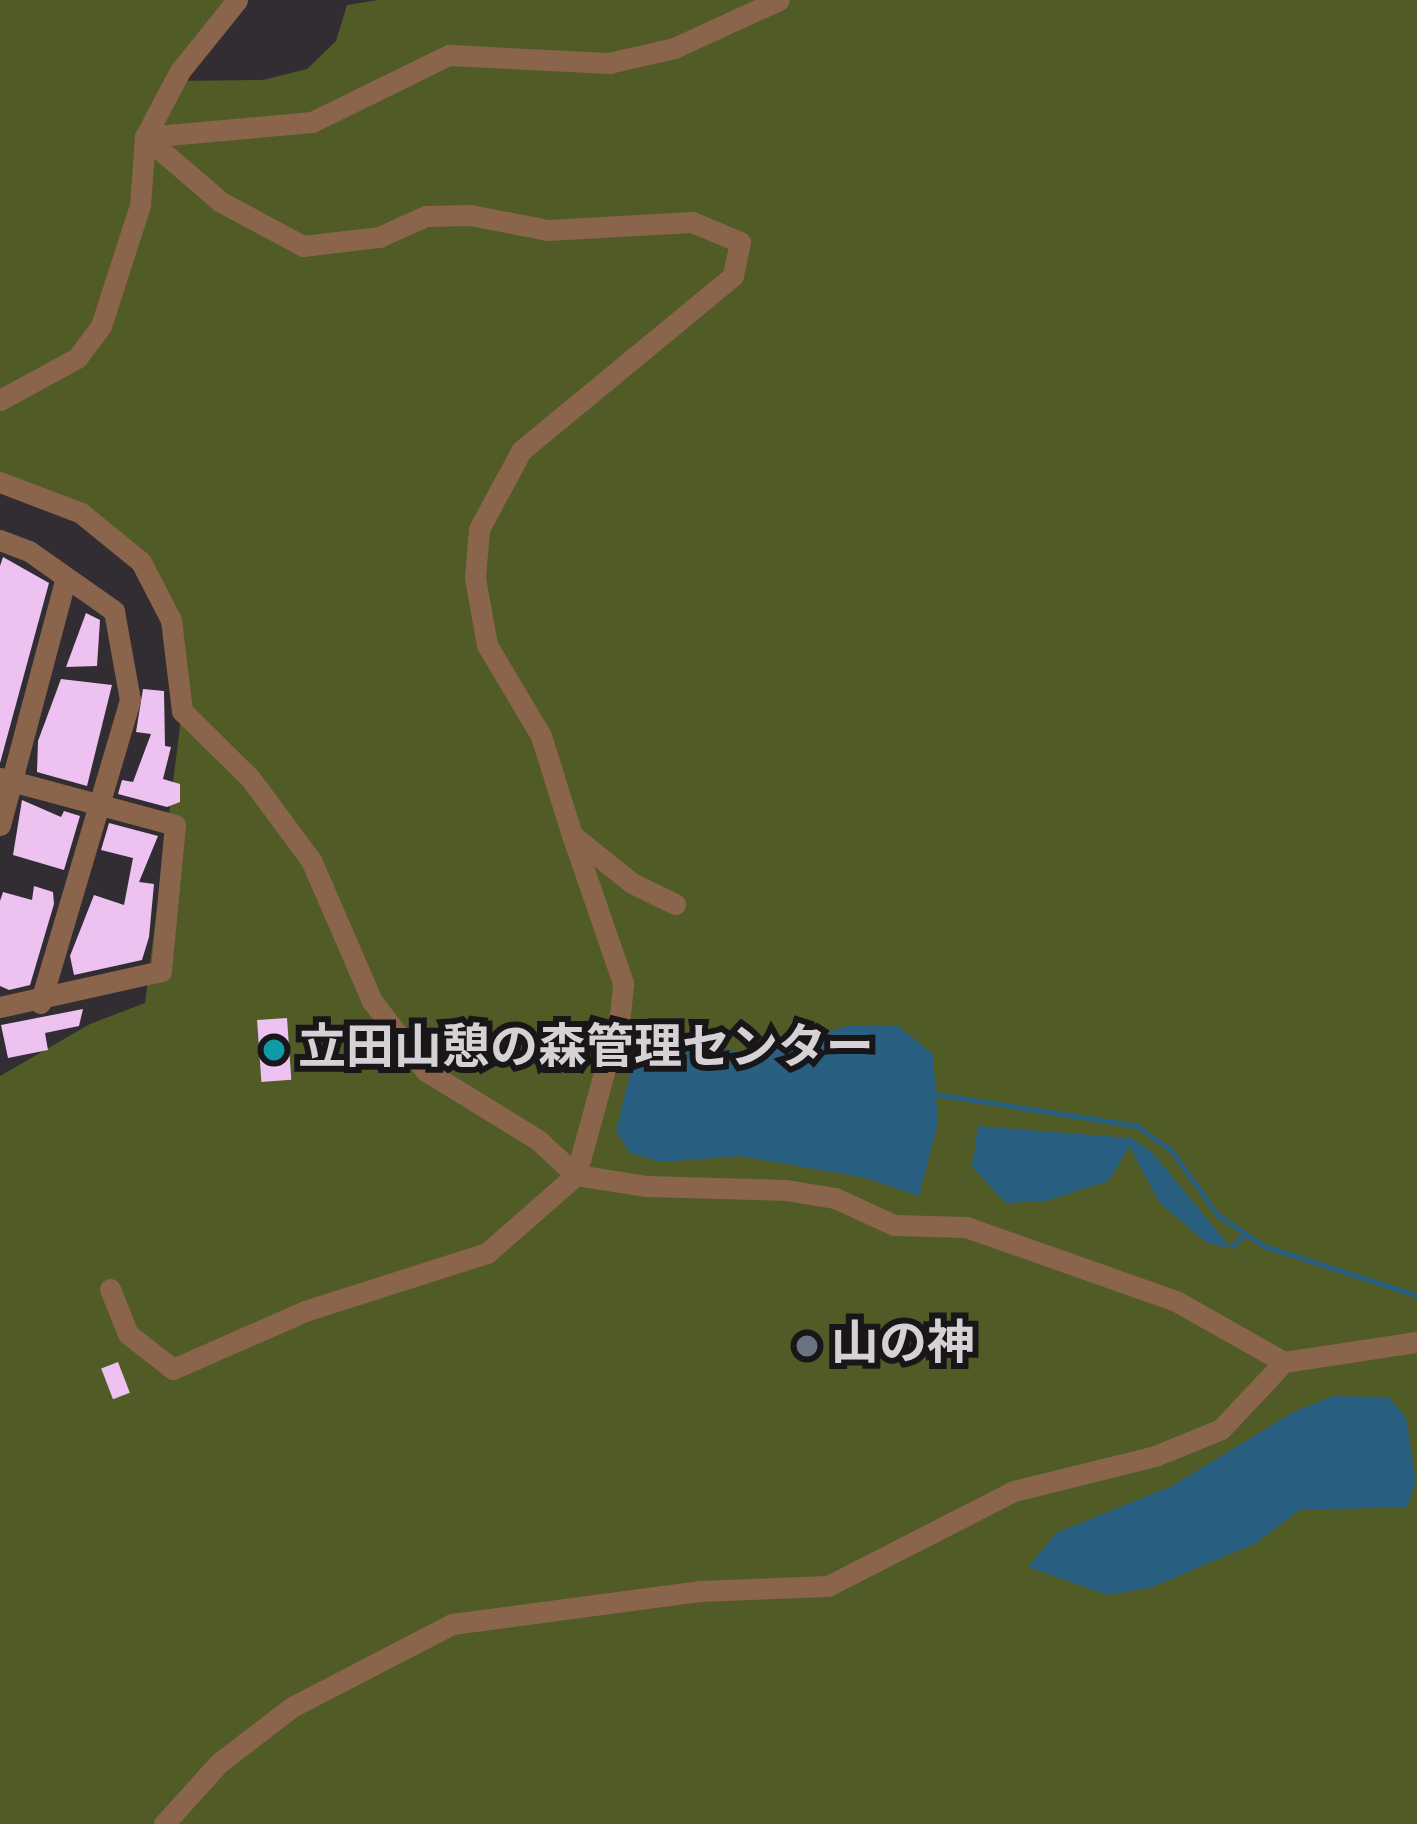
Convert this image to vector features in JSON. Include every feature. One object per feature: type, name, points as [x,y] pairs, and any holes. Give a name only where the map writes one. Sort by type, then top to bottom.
[{"type":"street","points":[[0,400],[77,358],[101,326],[140,205],[145,137],[180,71],[237,0]]},
{"type":"street","points":[[145,137],[312,122],[449,56],[609,63],[674,48],[779,0]]},
{"type":"street","points":[[110,1288],[128,1334],[173,1370],[305,1311],[488,1253],[576,1175],[623,983],[587,897],[542,736],[499,672],[483,629],[479,529],[521,451],[595,398],[667,324],[733,276],[740,242],[692,222],[548,230],[470,215],[426,216],[379,237],[303,246],[221,202],[145,137]]},
{"type":"street","points":[[0,482],[80,513],[141,562],[171,620],[182,712],[250,778],[311,860],[372,1001],[426,1071],[538,1141],[576,1175],[647,1186],[786,1190],[835,1198],[894,1225],[966,1227],[1176,1301],[1284,1362],[1417,1342]]},
{"type":"street","points":[[0,540],[29,551],[114,611],[130,700],[40,1003]]},
{"type":"street","points":[[0,825],[6,780],[65,580]]},
{"type":"street","points":[[0,1007],[40,1003],[161,971],[175,825],[6,780]]},
{"type":"street","points":[[572,835],[632,883],[675,904]]},
{"type":"street","points":[[164,1824],[219,1763],[292,1707],[452,1624],[699,1592],[828,1586],[1014,1491],[1155,1456],[1221,1429],[1284,1362]]},
{"type":"green space","points":[[0,0],[237,0],[175,81],[263,80],[307,69],[336,41],[347,5],[378,0],[1417,0],[1417,1824],[0,1824],[0,1076],[90,1024],[145,1003],[182,711],[171,620],[99,523],[0,482]]},
{"type":"water","points":[[897,1025],[933,1054],[938,1123],[919,1196],[866,1178],[741,1156],[661,1162],[630,1153],[616,1131],[633,1061],[667,1039],[759,1055],[847,1026]]},
{"type":"water","points":[[978,1126],[1131,1138],[1152,1152],[1231,1248],[1207,1243],[1160,1203],[1129,1146],[1109,1181],[1045,1201],[1006,1203],[972,1167]]},
{"type":"water","points":[[1333,1396],[1389,1397],[1406,1418],[1416,1482],[1407,1507],[1300,1510],[1256,1543],[1150,1588],[1107,1595],[1028,1567],[1056,1533],[1172,1486],[1293,1412]]},
{"type":"building","points":[[3,557],[49,583],[0,763],[0,566]]},
{"type":"building","points":[[86,613],[100,620],[97,666],[66,667]]},
{"type":"building","points":[[61,679],[112,685],[87,786],[37,772],[38,741]]},
{"type":"building","points":[[143,689],[164,691],[165,746],[171,747],[163,779],[180,784],[180,802],[167,807],[118,794],[122,780],[133,782],[151,734],[136,732]]},
{"type":"building","points":[[22,800],[61,817],[64,811],[80,816],[64,870],[13,855]]},
{"type":"building","points":[[109,823],[158,836],[139,882],[154,884],[149,937],[142,960],[74,975],[70,956],[94,895],[124,905],[133,858],[101,850]]},
{"type":"building","points":[[34,886],[53,892],[54,904],[30,985],[9,990],[0,986],[0,901],[3,892],[32,900]]},
{"type":"building","points":[[83,1009],[79,1026],[45,1033],[48,1050],[8,1058],[1,1025]]},
{"type":"building","name":"立田山憩の森管理センター","points":[[287,1018],[291,1080],[261,1082],[257,1020]]},
{"type":"building","points":[[118,1362],[130,1393],[113,1399],[101,1368]]},
{"type":"waterway","points":[[936,1094],[1137,1126],[1171,1150],[1218,1215],[1264,1246],[1417,1295]]},
{"type":"waterway","points":[[1232,1246],[1246,1234]]},
{"type":"place","name":"立田山憩の森管理センター","points":[[274,1050]]},
{"type":"place","name":"山の神","points":[[807,1346]]}]
